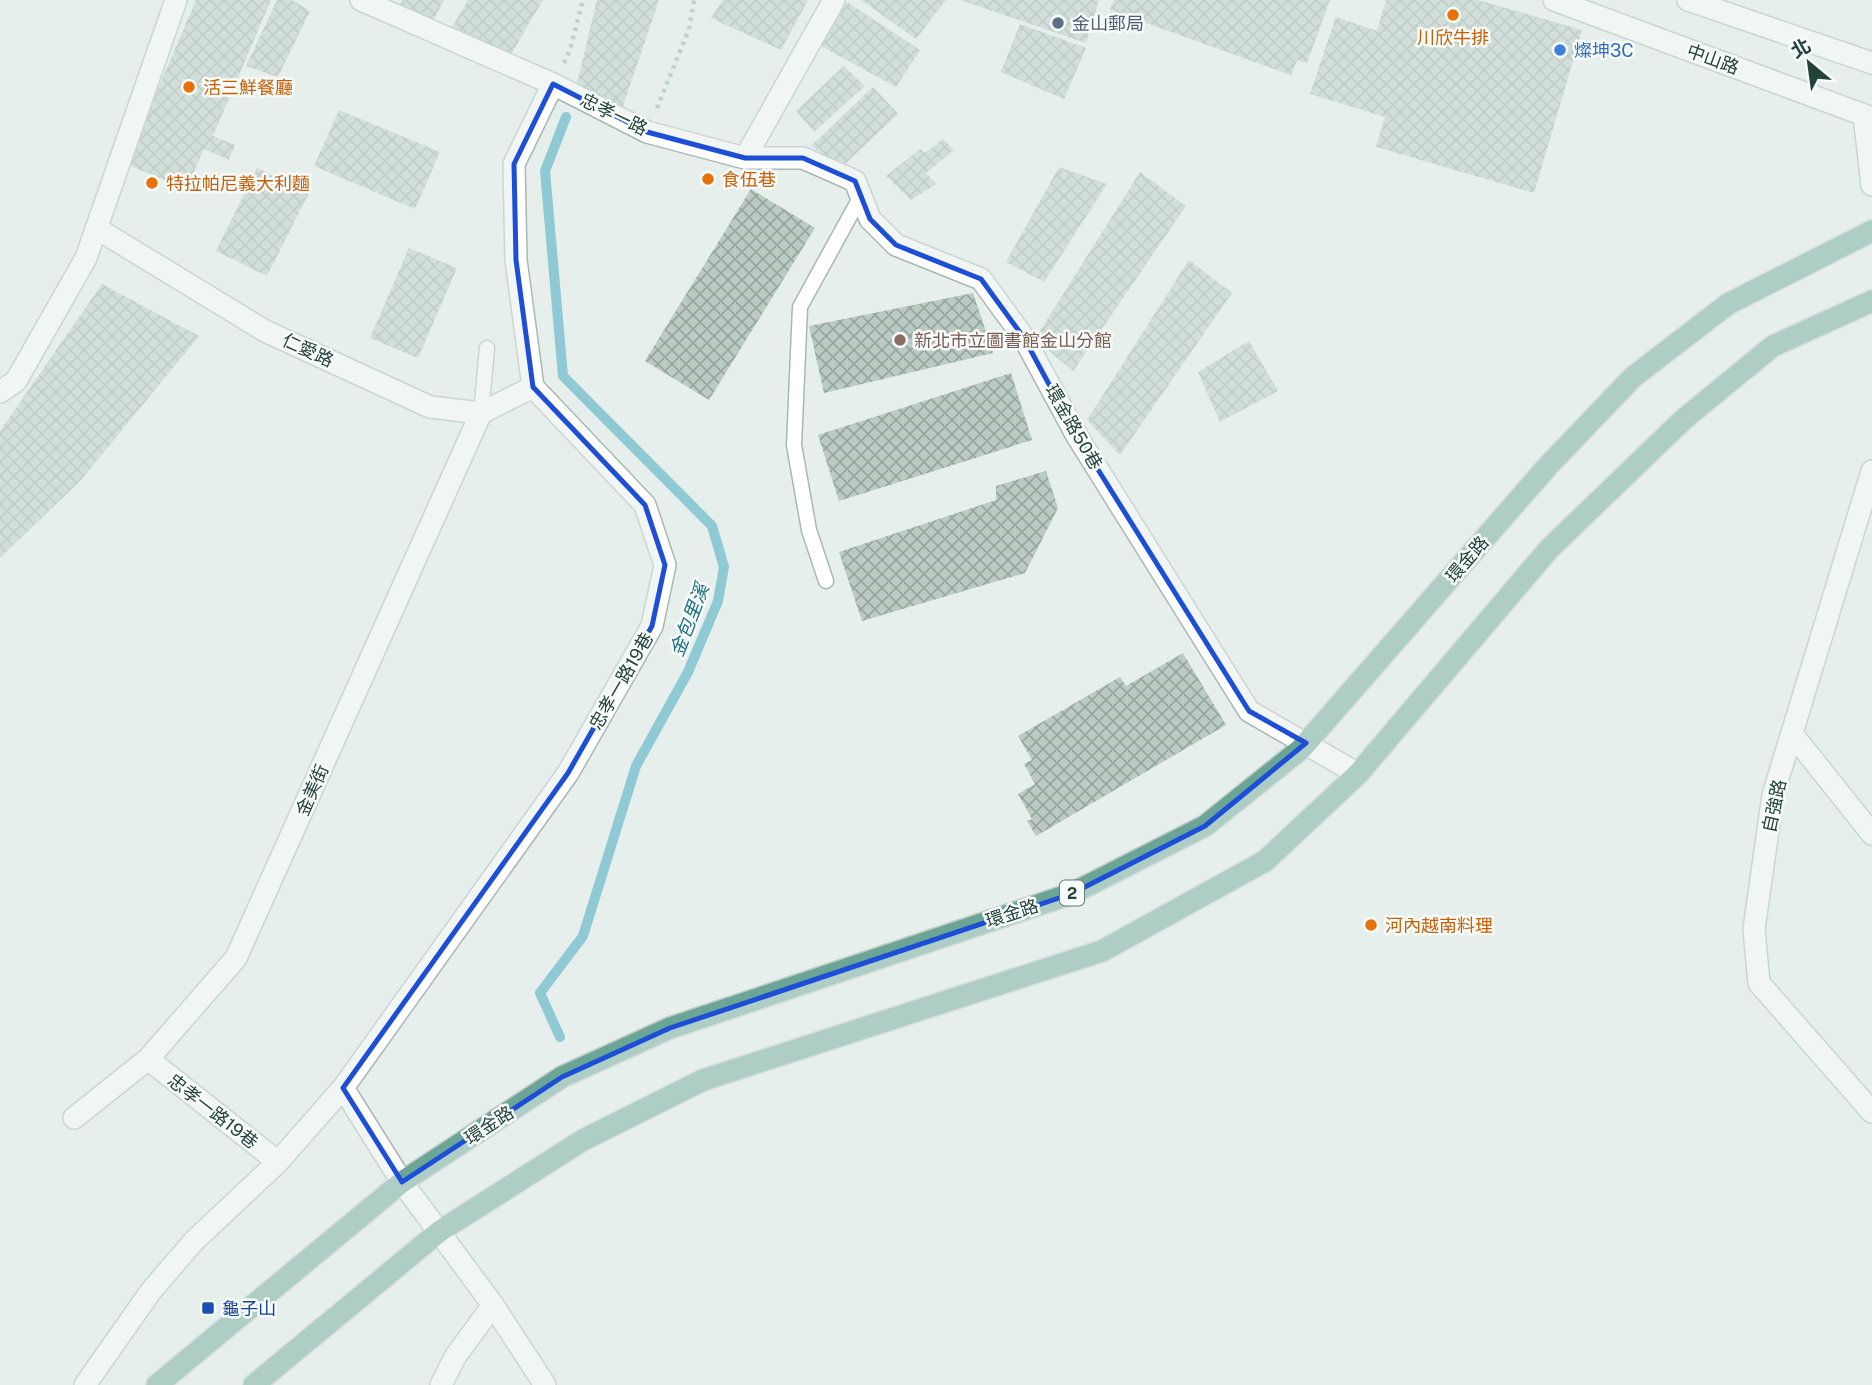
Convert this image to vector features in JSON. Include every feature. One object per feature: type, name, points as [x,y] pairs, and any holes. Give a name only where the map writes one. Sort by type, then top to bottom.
[{"type":"main road","name":"環金路","points":[[157,1385],[402,1182],[562,1077],[670,1028],[1071,894],[1205,826],[1307,743],[1547,467],[1633,377],[1728,304],[1872,231]]},
{"type":"main road","points":[[254,1385],[440,1231],[583,1140],[703,1080],[1102,951],[1265,861],[1358,774],[1549,549],[1684,419],[1773,346],[1872,301]]},
{"type":"street","points":[[0,393],[16,381],[86,258],[176,0]]},
{"type":"street","name":"忠孝一路","points":[[361,0],[387,4],[647,132],[745,158]]},
{"type":"street","points":[[745,158],[834,0]]},
{"type":"street","name":"中山路","points":[[1554,0],[1868,117]]},
{"type":"street","points":[[1688,0],[1872,63]]},
{"type":"street","points":[[481,413],[533,387],[516,260],[514,164],[553,84]]},
{"type":"street","points":[[1868,117],[1872,185]]},
{"type":"street","name":"環金路50巷","points":[[745,158],[803,158],[855,181],[870,219],[896,245],[982,279],[1024,338],[1077,436],[1249,710],[1358,774]]},
{"type":"street","name":"仁愛路","points":[[96,228],[265,331],[430,407],[481,413]]},
{"type":"street","name":"忠孝一路19巷","points":[[85,1385],[151,1291],[194,1241],[278,1162],[343,1088],[568,773],[652,626],[665,565],[645,505],[533,387]]},
{"type":"street","name":"金美街","points":[[74,1118],[148,1059],[236,958],[481,413]]},
{"type":"street","name":"自強路","points":[[1872,471],[1773,795],[1754,929],[1759,983],[1872,1112]]},
{"type":"street","points":[[1793,735],[1872,834]]},
{"type":"street","name":"忠孝一路19巷","points":[[148,1059],[278,1162]]},
{"type":"street","points":[[343,1088],[402,1182],[493,1305],[545,1385]]},
{"type":"street","points":[[441,1385],[455,1357],[493,1305]]},
{"type":"lane","points":[[826,580],[809,530],[794,445],[800,307],[861,196]]},
{"type":"lane","points":[[481,413],[488,348]]},
{"type":"path","points":[[553,84],[570,50],[583,0]]},
{"type":"path","points":[[647,132],[689,29],[694,0]]},
{"type":"highlighted area","points":[[553,84],[647,132],[745,158],[803,158],[855,181],[870,219],[896,245],[981,279],[1024,338],[1077,436],[1249,711],[1306,743],[1205,826],[1071,894],[670,1028],[562,1077],[402,1182],[343,1088],[568,773],[652,626],[665,565],[645,505],[533,387],[516,260],[514,164]]},
{"type":"building","points":[[196,0],[271,0],[213,136],[235,145],[229,160],[204,149],[186,189],[126,164]]},
{"type":"building","points":[[277,0],[292,0],[310,11],[278,77],[246,66]]},
{"type":"building","points":[[402,0],[444,0],[423,40],[392,21]]},
{"type":"building","points":[[468,0],[543,0],[511,54],[452,27]]},
{"type":"building","points":[[597,0],[659,0],[619,118],[575,92]]},
{"type":"building","points":[[723,0],[808,0],[781,50],[711,18]]},
{"type":"building","points":[[861,0],[946,0],[916,39]]},
{"type":"building","name":"金山郵局","points":[[960,0],[1099,0],[1086,43]]},
{"type":"building","points":[[1114,0],[1330,0],[1307,63],[1297,60],[1291,75],[1110,10]]},
{"type":"building","points":[[1386,0],[1478,0],[1582,30],[1534,193],[1376,147],[1385,117],[1310,94],[1336,17],[1377,31]]},
{"type":"building","points":[[847,2],[920,50],[896,87],[821,46]]},
{"type":"building","points":[[1020,24],[1086,48],[1064,99],[1001,72]]},
{"type":"building","points":[[844,66],[865,86],[814,132],[796,111]]},
{"type":"building","points":[[873,87],[898,114],[843,166],[811,146]]},
{"type":"building","points":[[339,110],[440,152],[415,209],[314,166]]},
{"type":"building","points":[[943,139],[954,150],[926,173],[936,184],[911,200],[886,176],[920,149],[925,153]]},
{"type":"building","points":[[1059,167],[1107,184],[1044,282],[1006,262]]},
{"type":"building","points":[[257,168],[309,193],[267,276],[216,251]]},
{"type":"building","points":[[1140,172],[1186,206],[1073,371],[1035,339]]},
{"type":"building","points":[[751,189],[815,228],[709,400],[645,361]]},
{"type":"building","points":[[409,248],[457,268],[418,358],[370,338]]},
{"type":"building","points":[[1189,260],[1232,293],[1120,455],[1087,420]]},
{"type":"building","points":[[102,284],[199,336],[81,480],[0,558],[0,431]]},
{"type":"building","name":"新北市立圖書館金山分館","points":[[973,293],[993,353],[824,393],[809,326]]},
{"type":"building","points":[[1249,341],[1278,391],[1220,422],[1198,372]]},
{"type":"building","points":[[1011,373],[1032,440],[839,501],[818,435]]},
{"type":"building","points":[[1046,471],[1058,508],[1025,573],[862,621],[839,552],[996,500],[996,486]]},
{"type":"building","points":[[1183,653],[1226,725],[1036,836],[1027,821],[1032,819],[1018,794],[1035,784],[1024,764],[1032,760],[1018,736],[1120,677],[1126,686]]},
{"type":"waterway","name":"金包里溪","points":[[560,1037],[540,993],[583,936],[636,766],[688,672],[718,601],[724,567],[712,526],[563,376],[545,171],[566,117]]},
{"type":"place","name":"川欣牛排","points":[[1453,15]]},
{"type":"place","name":"金山郵局","points":[[1058,23]]},
{"type":"place","name":"燦坤3C","points":[[1560,50]]},
{"type":"place","name":"活三鮮餐廳","points":[[189,87]]},
{"type":"place","name":"食伍巷","points":[[708,179]]},
{"type":"place","name":"特拉帕尼義大利麵","points":[[152,183]]},
{"type":"place","name":"新北市立圖書館金山分館","points":[[900,340]]},
{"type":"place","name":"河內越南料理","points":[[1371,925]]},
{"type":"place","name":"龜子山","points":[[208,1308]]}]
